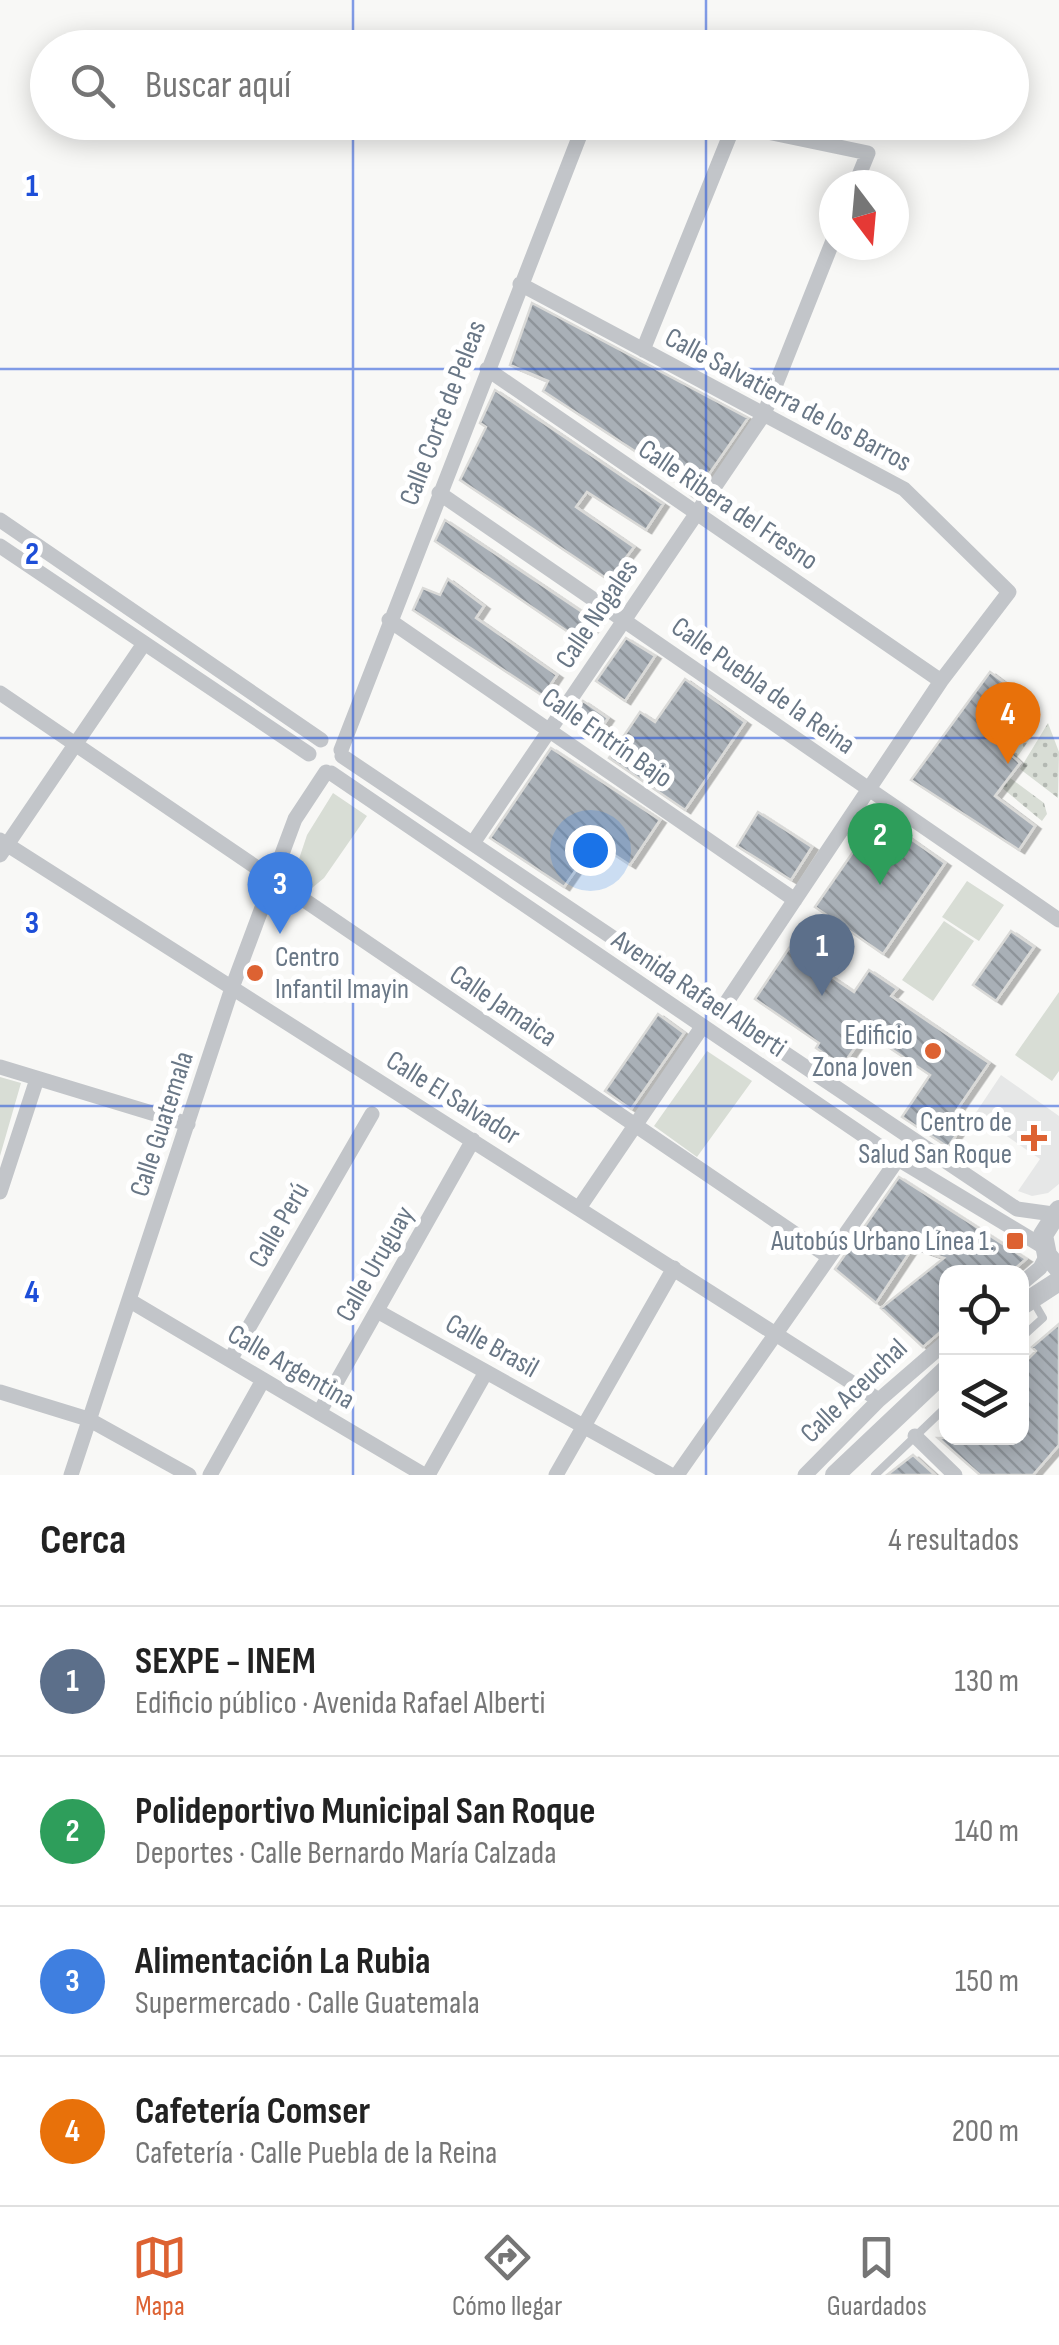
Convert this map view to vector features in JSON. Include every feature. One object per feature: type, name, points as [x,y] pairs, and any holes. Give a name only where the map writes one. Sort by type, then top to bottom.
[{"type":"street","name":"Calle Corte de Peleas","points":[[329,772],[342,753],[349,722],[579,140]]},
{"type":"street","points":[[643,350],[728,140]]},
{"type":"street","points":[[806,140],[868,153],[861,170]]},
{"type":"street","name":"Calle Nogales","points":[[474,843],[764,414],[825,260]]},
{"type":"street","name":"Calle Salvatierra de los Barros","points":[[520,284],[904,490],[1009,592],[941,681]]},
{"type":"street","name":"Calle Ribera del Fresno","points":[[487,370],[941,681]]},
{"type":"street","name":"Calle Puebla de la Reina","points":[[438,492],[1059,920]]},
{"type":"street","points":[[0,520],[324,740]]},
{"type":"street","points":[[0,546],[310,758]]},
{"type":"street","name":"Calle Entrín Bajo","points":[[389,620],[795,900]]},
{"type":"street","points":[[2,846],[143,645]]},
{"type":"street","points":[[720,1012],[941,681]]},
{"type":"street","name":"Calle Jamaica","points":[[0,694],[829,1257]]},
{"type":"street","name":"Calle Corte de Peleas","points":[[310,758],[324,740],[349,722]]},
{"type":"street","name":"Avenida Rafael Alberti","points":[[324,740],[1016,1209],[1056,1212]]},
{"type":"street","name":"Avenida Rafael Alberti","points":[[310,758],[1052,1263]]},
{"type":"street","name":"Calle Guatemala","points":[[310,758],[310,791]]},
{"type":"street","name":"Calle Guatemala","points":[[71,1475],[132,1302],[232,988],[310,791],[329,772]]},
{"type":"street","name":"Calle El Salvador","points":[[2,846],[879,1400]]},
{"type":"street","points":[[579,1208],[702,1027]]},
{"type":"street","points":[[0,1067],[188,1124]]},
{"type":"street","points":[[0,1192],[37,1079]]},
{"type":"street","name":"Calle Perú","points":[[230,1360],[372,1114]]},
{"type":"street","name":"Calle Uruguay","points":[[319,1413],[473,1140]]},
{"type":"street","points":[[583,1425],[674,1475],[898,1159]]},
{"type":"street","points":[[1029,1289],[1052,1263],[1046,1224],[1056,1212]]},
{"type":"street","points":[[556,1475],[674,1268]]},
{"type":"street","name":"Calle Argentina","points":[[132,1302],[426,1475]]},
{"type":"street","name":"Calle Brasil","points":[[376,1311],[583,1425]]},
{"type":"street","name":"Calle Aceuchal","points":[[806,1475],[879,1400],[939,1352]]},
{"type":"street","points":[[426,1475],[486,1372]]},
{"type":"street","name":"Calle Aceuchal","points":[[836,1475],[939,1376]]},
{"type":"street","points":[[210,1475],[262,1380]]},
{"type":"street","points":[[0,1392],[88,1420],[189,1475]]},
{"type":"street","points":[[915,1436],[956,1475]]},
{"type":"lane","points":[[819,1078],[828,1063]]},
{"type":"lane","points":[[1029,1301],[1043,1318],[1029,1331]]},
{"type":"lane","points":[[857,1452],[877,1473],[939,1413]]},
{"type":"shaded area","points":[[1029,709],[1037,715],[1033,734],[1016,759],[1001,748]]},
{"type":"shaded area","points":[[1048,723],[1059,752],[1058,798],[1020,769]]},
{"type":"shaded area","points":[[1009,777],[1044,803],[1047,814],[1042,821],[1001,787]]},
{"type":"shaded area","points":[[333,793],[367,816],[324,878],[312,888],[293,877],[307,835]]},
{"type":"shaded area","points":[[967,881],[1004,905],[979,941],[942,917]]},
{"type":"shaded area","points":[[944,921],[974,941],[933,1001],[902,980]]},
{"type":"shaded area","points":[[1059,992],[1059,1071],[1052,1081],[1015,1055]]},
{"type":"shaded area","points":[[707,1051],[752,1081],[697,1157],[654,1126]]},
{"type":"shaded area","name":"Centro de Salud San Roque","points":[[1001,1075],[1059,1116],[1059,1184],[1048,1193],[1032,1196],[1018,1191],[1040,1159],[975,1114]]},
{"type":"shaded area","points":[[0,1077],[21,1083],[0,1156]]},
{"type":"building","points":[[532,303],[748,418],[693,497],[653,463],[543,391],[548,381],[510,365]]},
{"type":"building","points":[[495,390],[663,504],[646,530],[587,492],[576,507],[634,547],[624,560],[634,565],[619,587],[460,480],[486,427],[480,423]]},
{"type":"building","points":[[445,520],[597,622],[583,642],[435,541]]},
{"type":"building","points":[[448,579],[484,606],[476,618],[557,675],[543,696],[413,610],[423,588],[440,595]]},
{"type":"building","points":[[626,638],[655,656],[625,701],[596,681]]},
{"type":"building","points":[[990,672],[1018,693],[988,734],[1020,763],[995,796],[1035,826],[1019,850],[911,780]]},
{"type":"building","points":[[685,679],[745,722],[685,810],[609,758],[640,712],[655,722]]},
{"type":"building","points":[[583,701],[608,718],[594,739],[569,721]]},
{"type":"building","points":[[551,748],[660,820],[630,865],[595,842],[564,887],[490,838]]},
{"type":"building","points":[[758,812],[812,847],[791,880],[737,846]]},
{"type":"building","points":[[878,816],[945,863],[883,954],[815,907]]},
{"type":"building","points":[[1011,931],[1034,947],[996,1001],[973,985]]},
{"type":"building","points":[[789,948],[854,992],[869,970],[897,989],[891,996],[989,1063],[956,1111],[968,1118],[948,1147],[902,1117],[930,1075],[866,1032],[842,1066],[816,1048],[819,1043],[755,999]]},
{"type":"building","points":[[658,1014],[684,1033],[631,1109],[605,1091]]},
{"type":"building","points":[[899,1177],[1026,1259],[1019,1265],[939,1265],[939,1333],[923,1347],[881,1308],[944,1258],[913,1247],[876,1303],[835,1269]]},
{"type":"building","points":[[1059,1324],[1059,1445],[1033,1475],[980,1475],[946,1445],[1029,1445],[1029,1358],[1036,1351],[1032,1347]]},
{"type":"building","points":[[913,1455],[935,1475],[887,1475]]},
{"type":"place","name":"Cafetería Comser","points":[[1008,764]]},
{"type":"place","name":"Polideportivo Municipal San Roque","points":[[880,885]]},
{"type":"place","name":"Alimentación La Rubia","points":[[280,934]]},
{"type":"place","name":"Centro Infantil Imayin","points":[[255,973]]},
{"type":"place","name":"SEXPE - INEM","points":[[822,996]]},
{"type":"place","name":"Edificio Zona Joven","points":[[933,1051]]},
{"type":"place","name":"Centro de Salud San Roque","points":[[1034,1138]]},
{"type":"place","name":"Autobús Urbano Línea 1.","points":[[1015,1241]]}]
